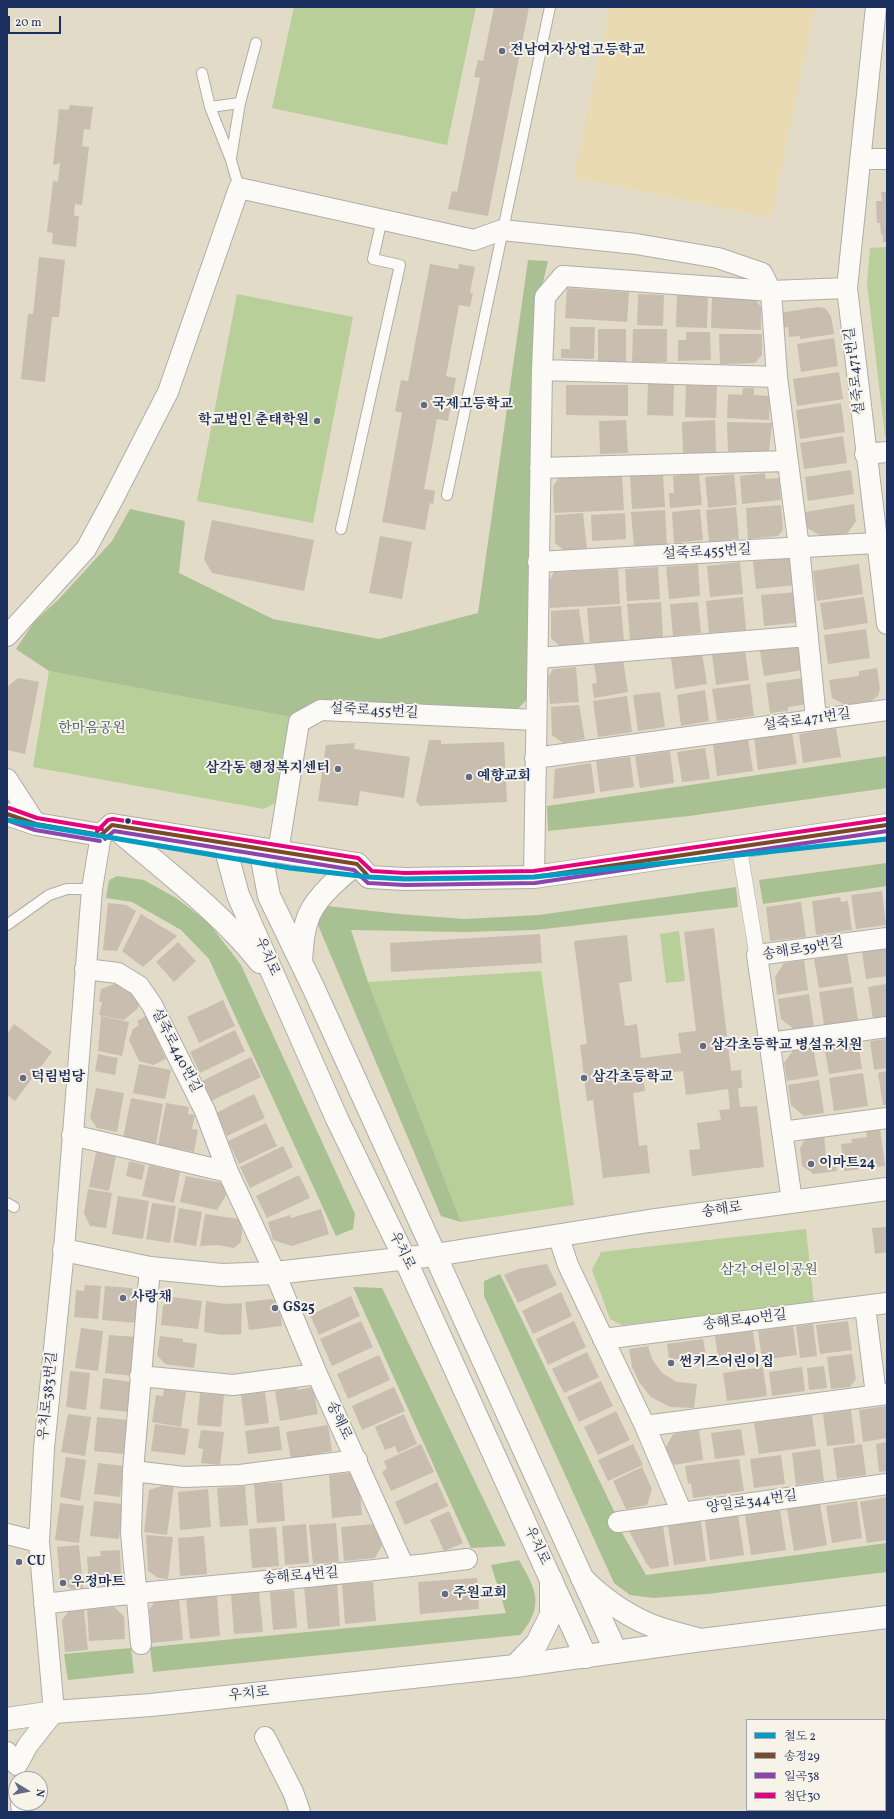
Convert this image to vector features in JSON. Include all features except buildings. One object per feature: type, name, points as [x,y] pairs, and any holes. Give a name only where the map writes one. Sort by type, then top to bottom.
[{"type":"street","name":"설죽로471번길","points":[[876,7],[880,41],[861,159],[846,288],[865,454],[887,624]]},
{"type":"street","points":[[861,159],[887,159]]},
{"type":"street","points":[[7,636],[86,549],[112,501],[168,392],[239,188],[474,240],[502,230],[636,244],[718,258],[762,274],[771,291],[777,377],[799,548],[816,720]]},
{"type":"street","points":[[534,877],[538,658],[538,562],[545,297],[564,276],[771,291],[846,288]]},
{"type":"street","points":[[542,370],[777,377]]},
{"type":"street","points":[[865,454],[887,452]]},
{"type":"street","points":[[540,468],[787,462]]},
{"type":"street","name":"설죽로455번길","points":[[538,562],[876,543]]},
{"type":"street","points":[[538,658],[808,636]]},
{"type":"street","name":"설죽로455번길","points":[[269,850],[299,722],[320,710],[536,720]]},
{"type":"street","name":"설죽로471번길","points":[[535,758],[887,710]]},
{"type":"street","points":[[7,779],[36,824]]},
{"type":"street","points":[[7,814],[36,824],[224,843],[357,864],[369,877],[405,879],[534,877],[887,825]]},
{"type":"street","points":[[64,1250],[92,890],[106,830]]},
{"type":"street","points":[[106,830],[219,918],[249,947],[276,982]]},
{"type":"street","name":"우치로","points":[[224,843],[238,895],[276,982],[337,1119],[405,1259],[586,1657]]},
{"type":"street","points":[[739,846],[757,955]]},
{"type":"street","name":"우치로","points":[[269,850],[269,896],[616,1652]]},
{"type":"street","points":[[301,964],[303,938],[310,913],[344,873],[357,864]]},
{"type":"street","name":"송해로39번길","points":[[792,1201],[757,955],[887,938]]},
{"type":"street","name":"설죽로440번길","points":[[86,969],[118,973],[139,986],[152,1005],[205,1111],[228,1172],[275,1273]]},
{"type":"street","points":[[769,1043],[887,1027]]},
{"type":"street","points":[[782,1132],[887,1118]]},
{"type":"street","points":[[72,1135],[228,1172]]},
{"type":"street","name":"송해로","points":[[64,1250],[150,1268],[222,1275],[275,1273],[435,1255],[558,1235],[792,1201],[887,1189]]},
{"type":"street","points":[[558,1235],[568,1265],[645,1426],[682,1513]]},
{"type":"street","name":"우치로383번길","points":[[54,1712],[39,1542],[44,1448],[64,1250]]},
{"type":"street","points":[[141,1644],[135,1593],[131,1533],[133,1471],[150,1268]]},
{"type":"street","name":"송해로","points":[[275,1273],[316,1374],[357,1460],[404,1567]]},
{"type":"street","name":"송해로40번길","points":[[603,1339],[887,1303]]},
{"type":"street","points":[[645,1426],[881,1394],[864,1306]]},
{"type":"street","points":[[140,1376],[233,1385],[316,1374]]},
{"type":"street","points":[[133,1471],[184,1477],[240,1475],[357,1460]]},
{"type":"street","name":"양일로344번길","points":[[618,1522],[887,1484]]},
{"type":"street","points":[[7,1534],[39,1542]]},
{"type":"street","name":"송해로4번길","points":[[44,1604],[135,1593],[404,1567],[467,1559]]},
{"type":"street","points":[[582,1578],[599,1595],[621,1610],[649,1624],[701,1640]]},
{"type":"street","points":[[515,1666],[538,1643],[551,1615],[551,1579]]},
{"type":"street","name":"우치로","points":[[7,1719],[54,1712],[151,1705],[515,1666],[701,1640],[887,1617]]},
{"type":"street","points":[[14,1765],[54,1712]]},
{"type":"street","points":[[265,1737],[293,1792],[300,1812]]},
{"type":"lane","points":[[447,495],[550,7]]},
{"type":"lane","points":[[231,160],[240,103],[256,43]]},
{"type":"lane","points":[[202,73],[210,107],[231,160],[239,188]]},
{"type":"lane","points":[[210,107],[240,103]]},
{"type":"lane","points":[[341,530],[400,265],[374,259],[382,219]]},
{"type":"lane","points":[[7,926],[49,895],[67,889],[92,890]]},
{"type":"green space","points":[[294,7],[476,7],[447,145],[272,108]]},
{"type":"green space","points":[[887,247],[887,436],[885,436],[867,283],[870,248]]},
{"type":"green space","points":[[528,260],[548,261],[536,312],[529,697],[518,709],[316,701],[291,717],[49,671],[16,649],[34,622],[59,599],[112,541],[130,509],[185,521],[179,573],[273,619],[379,639],[478,613]]},
{"type":"green space","points":[[237,294],[353,317],[313,523],[197,501]]},
{"type":"green space","name":"한마음공원","points":[[49,671],[291,717],[277,802],[264,809],[33,767]]},
{"type":"green space","points":[[887,756],[887,788],[689,816],[548,831],[547,806]]},
{"type":"green space","points":[[887,863],[887,886],[763,904],[759,880]]},
{"type":"green space","points":[[117,876],[144,880],[176,898],[208,922],[241,965],[355,1214],[353,1229],[336,1236],[209,959],[181,930],[132,902],[106,898],[109,880]]},
{"type":"green space","points":[[736,887],[738,907],[535,930],[464,932],[351,930],[368,982],[461,1222],[441,1216],[318,925],[316,908],[327,906],[464,919],[539,915]]},
{"type":"green space","points":[[679,931],[685,981],[666,983],[660,934]]},
{"type":"green space","points":[[541,971],[574,1205],[461,1222],[368,982]]},
{"type":"green space","name":"삼각 어린이공원","points":[[806,1229],[814,1304],[622,1325],[610,1319],[592,1270],[601,1252]]},
{"type":"green space","points":[[500,1274],[615,1513],[621,1531],[646,1575],[887,1543],[887,1572],[707,1594],[653,1598],[630,1595],[614,1583],[484,1296],[484,1281]]},
{"type":"green space","points":[[353,1287],[382,1288],[506,1546],[471,1548]]},
{"type":"green space","points":[[519,1560],[530,1580],[535,1598],[533,1615],[520,1635],[153,1672],[150,1647],[506,1613],[491,1565]]},
{"type":"green space","points":[[131,1648],[134,1673],[68,1680],[64,1654]]},
{"type":"sand","points":[[610,7],[815,7],[771,218],[574,177]]},
{"type":"rail line","name":"2","points":[[7,820],[290,868],[369,877],[405,879],[534,877],[887,839]]},
{"type":"transit line","name":"첨단30","points":[[9,808],[37,818],[102,829]]},
{"type":"transit line","name":"송정29","points":[[7,814],[36,824],[101,835]]},
{"type":"transit line","name":"첨단30","points":[[97,831],[108,820],[113,819],[358,858],[372,871],[405,873],[534,871],[886,819]]},
{"type":"transit line","name":"일곡38","points":[[7,820],[35,830],[100,841]]},
{"type":"transit line","name":"송정29","points":[[101,835],[112,825],[357,864],[369,877],[405,879],[534,877],[887,825]]},
{"type":"transit line","name":"일곡38","points":[[105,839],[114,831],[354,870],[368,883],[405,885],[535,883],[887,831]]},
{"type":"place","name":"전남여자상업고등학교","points":[[502,51]]},
{"type":"place","name":"국제고등학교","points":[[424,405]]},
{"type":"place","name":"학교법인 춘태학원","points":[[317,421]]},
{"type":"place","name":"삼각동 행정복지센터","points":[[338,769]]},
{"type":"place","name":"예향교회","points":[[469,777]]},
{"type":"place","name":"삼각초등학교 병설유치원","points":[[703,1046]]},
{"type":"place","name":"덕림법당","points":[[23,1078]]},
{"type":"place","name":"삼각초등학교","points":[[584,1078]]},
{"type":"place","name":"이마트24","points":[[811,1164]]},
{"type":"place","name":"사랑채","points":[[123,1298]]},
{"type":"place","name":"GS25","points":[[275,1308]]},
{"type":"place","name":"썬키즈어린이집","points":[[671,1363]]},
{"type":"place","name":"CU","points":[[19,1562]]},
{"type":"place","name":"우정마트","points":[[63,1583]]},
{"type":"place","name":"주원교회","points":[[445,1594]]}]
